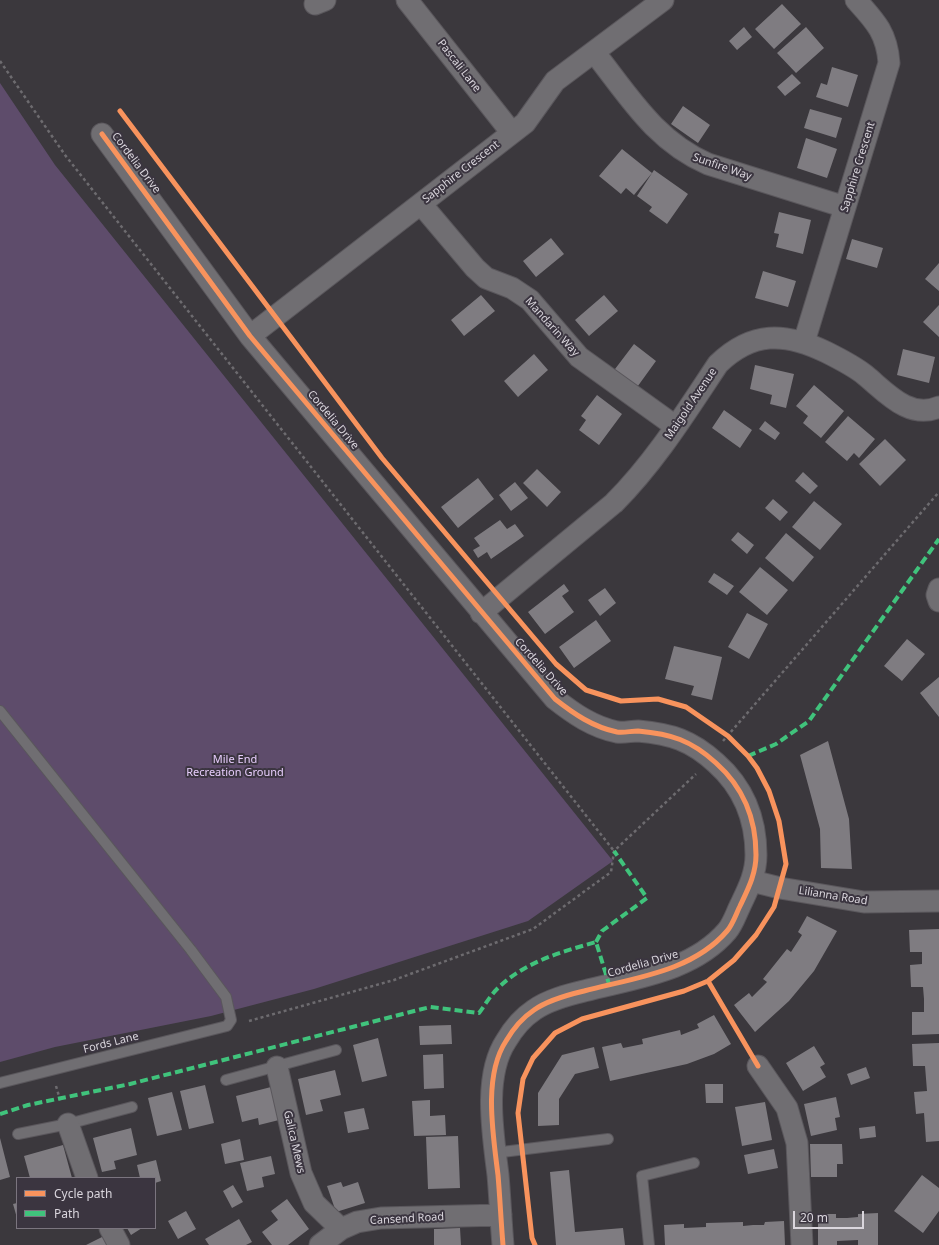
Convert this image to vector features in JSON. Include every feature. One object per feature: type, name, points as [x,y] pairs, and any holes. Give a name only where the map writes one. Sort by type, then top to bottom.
[{"type":"street","name":"Pascali Lane","points":[[407,0],[512,132]]},
{"type":"street","name":"Sapphire Crescent","points":[[250,336],[525,123],[555,81],[663,0]]},
{"type":"street","name":"Sapphire Crescent","points":[[804,342],[889,63],[886,41],[881,29],[856,0]]},
{"type":"street","name":"Sunfire Way","points":[[594,52],[659,133],[691,156],[708,164],[846,207]]},
{"type":"street","name":"Cordelia Drive","points":[[102,134],[250,336],[481,613],[555,699],[571,712],[589,722],[619,732],[633,731],[674,736],[694,745],[710,757],[735,783],[744,797],[752,818],[756,839],[756,863],[752,881],[728,930],[709,948],[678,966],[562,997],[534,1009],[518,1024],[505,1042],[496,1060],[492,1080],[494,1153],[503,1245]]},
{"type":"street","name":"Mandarin Way","points":[[421,204],[475,268],[486,278],[512,288],[530,300],[579,357],[675,426]]},
{"type":"street","name":"Maigold Avenue","points":[[481,613],[614,503],[648,466],[718,364],[728,354],[740,346],[761,339],[788,338],[804,342],[844,361],[907,407],[925,410],[939,407]]},
{"type":"street","points":[[939,589],[937,595],[939,601]]},
{"type":"street","name":"Lilianna Road","points":[[752,881],[780,888],[864,902],[939,901]]},
{"type":"street","points":[[758,1066],[787,1108],[797,1144],[802,1245]]},
{"type":"street","name":"Galica Mews","points":[[277,1067],[301,1173],[314,1203],[341,1229]]},
{"type":"street","points":[[68,1124],[87,1177]]},
{"type":"street","name":"Cansend Road","points":[[320,1245],[341,1229],[357,1222],[380,1218],[501,1215]]},
{"type":"street","points":[[111,1229],[119,1245]]},
{"type":"lane","points":[[0,711],[191,950],[226,998],[230,1010],[231,1020],[228,1026]]},
{"type":"lane","name":"Fords Lane","points":[[0,1083],[228,1026]]},
{"type":"lane","points":[[226,1080],[336,1050]]},
{"type":"lane","points":[[18,1134],[68,1124],[132,1107]]},
{"type":"lane","points":[[494,1153],[608,1140]]},
{"type":"lane","points":[[649,1245],[642,1176],[694,1163]]},
{"type":"path","points":[[0,61],[66,155],[614,851]]},
{"type":"path","points":[[228,1026],[394,980],[533,929],[611,872],[614,851],[696,773],[939,492]]},
{"type":"path","points":[[722,732],[734,741]]},
{"type":"path","points":[[51,1070],[68,1124]]},
{"type":"green space","name":"Mile End Recreation Ground","points":[[0,83],[55,165],[613,861],[528,921],[314,989],[211,1016],[55,1047],[0,1062]]},
{"type":"building","points":[[782,4],[801,24],[774,49],[755,29]]},
{"type":"building","points":[[744,27],[752,37],[737,50],[729,41]]},
{"type":"building","points":[[806,27],[824,48],[796,73],[777,53]]},
{"type":"building","points":[[832,67],[858,75],[848,107],[816,97],[821,83],[827,85]]},
{"type":"building","points":[[792,74],[801,83],[785,96],[777,87]]},
{"type":"building","points":[[683,106],[710,125],[698,143],[671,124]]},
{"type":"building","points":[[810,109],[842,118],[836,138],[804,128]]},
{"type":"building","points":[[806,138],[837,149],[827,178],[797,168]]},
{"type":"building","points":[[622,149],[652,173],[634,195],[626,188],[621,194],[599,176]]},
{"type":"building","points":[[654,170],[688,194],[667,224],[649,211],[652,207],[637,196]]},
{"type":"building","points":[[779,212],[811,220],[803,254],[776,247],[779,234],[774,233]]},
{"type":"building","points":[[551,238],[564,254],[536,277],[523,261]]},
{"type":"building","points":[[852,239],[883,248],[877,268],[846,259]]},
{"type":"building","points":[[939,263],[939,291],[925,279]]},
{"type":"building","points":[[763,271],[796,281],[788,307],[755,298]]},
{"type":"building","points":[[481,295],[495,311],[464,336],[451,320]]},
{"type":"building","points":[[604,295],[618,311],[589,336],[575,320]]},
{"type":"building","points":[[939,305],[939,337],[923,322]]},
{"type":"building","points":[[634,344],[656,361],[635,390],[612,373]]},
{"type":"building","points":[[903,349],[935,357],[929,383],[897,375]]},
{"type":"building","points":[[534,354],[548,370],[518,397],[504,381]]},
{"type":"building","points":[[755,365],[794,374],[786,408],[770,404],[772,395],[750,389]]},
{"type":"building","points":[[814,385],[844,411],[821,438],[803,423],[808,416],[796,406]]},
{"type":"building","points":[[597,395],[622,414],[599,445],[579,430],[586,420],[581,416]]},
{"type":"building","points":[[724,410],[752,430],[740,448],[712,428]]},
{"type":"building","points":[[848,416],[875,439],[859,458],[854,453],[847,461],[825,442]]},
{"type":"building","points":[[765,421],[780,433],[775,440],[759,429]]},
{"type":"building","points":[[885,439],[906,460],[880,486],[859,464]]},
{"type":"building","points":[[537,469],[561,492],[547,507],[523,483]]},
{"type":"building","points":[[803,472],[818,486],[810,494],[795,481]]},
{"type":"building","points":[[478,478],[494,499],[458,528],[441,507]]},
{"type":"building","points":[[515,482],[528,498],[511,511],[499,495]]},
{"type":"building","points":[[773,499],[788,512],[780,521],[765,508]]},
{"type":"building","points":[[814,501],[842,524],[820,550],[792,527]]},
{"type":"building","points":[[500,520],[507,529],[515,524],[524,536],[491,559],[487,552],[478,558],[473,550],[480,546],[474,538]]},
{"type":"building","points":[[738,532],[754,545],[747,554],[731,540]]},
{"type":"building","points":[[786,533],[814,557],[793,582],[765,558]]},
{"type":"building","points":[[760,567],[788,590],[767,615],[739,592]]},
{"type":"building","points":[[714,573],[734,586],[727,595],[708,582]]},
{"type":"building","points":[[564,584],[569,591],[562,596],[574,612],[545,634],[528,612]]},
{"type":"building","points":[[605,588],[616,603],[600,616],[588,600]]},
{"type":"building","points":[[747,613],[768,624],[749,659],[728,647]]},
{"type":"building","points":[[596,620],[611,641],[574,668],[559,647]]},
{"type":"building","points":[[907,639],[925,654],[902,681],[884,666]]},
{"type":"building","points":[[674,646],[722,657],[712,700],[691,695],[694,686],[665,679]]},
{"type":"building","points":[[939,677],[939,717],[920,693]]},
{"type":"building","points":[[828,741],[849,819],[852,869],[821,868],[820,829],[800,755]]},
{"type":"building","points":[[807,916],[837,931],[814,971],[789,1001],[755,1032],[734,1005],[749,993],[752,997],[767,982],[763,979],[787,949],[791,952],[802,935],[798,932]]},
{"type":"building","points":[[939,929],[939,1034],[912,1035],[912,1012],[924,1012],[924,999],[923,987],[911,987],[910,965],[922,964],[922,952],[910,952],[909,930]]},
{"type":"building","points":[[714,1015],[731,1044],[714,1054],[687,1064],[610,1081],[602,1047],[621,1043],[623,1048],[643,1044],[642,1039],[680,1030],[681,1035],[699,1028],[697,1024]]},
{"type":"building","points":[[451,1025],[452,1044],[420,1045],[419,1026]]},
{"type":"building","points":[[378,1038],[387,1076],[362,1082],[353,1045]]},
{"type":"building","points":[[939,1043],[939,1141],[926,1142],[924,1113],[916,1114],[914,1092],[927,1091],[925,1066],[913,1066],[912,1044]]},
{"type":"building","points":[[814,1046],[825,1064],[820,1067],[826,1077],[803,1091],[786,1063]]},
{"type":"building","points":[[594,1047],[599,1068],[575,1074],[559,1099],[559,1125],[538,1126],[538,1093],[562,1055]]},
{"type":"building","points":[[443,1054],[444,1088],[424,1089],[423,1055]]},
{"type":"building","points":[[866,1067],[870,1078],[851,1085],[847,1074]]},
{"type":"building","points":[[335,1070],[341,1095],[320,1100],[323,1111],[306,1115],[298,1079]]},
{"type":"building","points":[[705,1084],[723,1084],[723,1103],[706,1103]]},
{"type":"building","points":[[205,1085],[214,1123],[189,1129],[180,1091]]},
{"type":"building","points":[[271,1087],[279,1120],[259,1125],[258,1118],[242,1122],[236,1096]]},
{"type":"building","points":[[172,1092],[182,1130],[157,1136],[148,1098]]},
{"type":"building","points":[[836,1097],[840,1117],[835,1118],[837,1130],[811,1136],[804,1104]]},
{"type":"building","points":[[430,1100],[430,1116],[445,1115],[446,1135],[414,1136],[412,1101]]},
{"type":"building","points":[[765,1102],[772,1140],[742,1146],[735,1107]]},
{"type":"building","points":[[364,1108],[369,1129],[348,1133],[344,1112]]},
{"type":"building","points":[[875,1126],[876,1137],[860,1139],[859,1128]]},
{"type":"building","points":[[131,1128],[137,1155],[114,1161],[116,1169],[102,1172],[93,1138]]},
{"type":"building","points":[[458,1136],[460,1188],[428,1189],[426,1137]]},
{"type":"building","points":[[0,1138],[10,1177],[0,1180]]},
{"type":"building","points":[[240,1139],[244,1160],[225,1164],[221,1144]]},
{"type":"building","points":[[810,1144],[842,1144],[843,1164],[837,1164],[837,1177],[811,1177]]},
{"type":"building","points":[[63,1145],[72,1177],[30,1177],[24,1156]]},
{"type":"building","points":[[774,1149],[778,1168],[748,1174],[744,1155]]},
{"type":"building","points":[[271,1156],[275,1174],[262,1177],[264,1187],[247,1191],[240,1163]]},
{"type":"building","points":[[156,1160],[161,1181],[156,1183],[156,1177],[140,1177],[137,1165]]},
{"type":"building","points":[[569,1170],[575,1232],[623,1228],[625,1245],[556,1245],[550,1172]]},
{"type":"building","points":[[922,1175],[939,1188],[939,1211],[923,1233],[894,1211]]},
{"type":"building","points":[[341,1182],[343,1187],[358,1182],[365,1203],[336,1212],[327,1186]]},
{"type":"building","points":[[233,1185],[243,1202],[232,1208],[223,1191]]},
{"type":"building","points":[[287,1199],[309,1229],[288,1245],[272,1245],[262,1232],[278,1220],[271,1211]]},
{"type":"building","points":[[16,1203],[16,1214],[13,1204]]},
{"type":"building","points":[[186,1211],[196,1229],[178,1239],[168,1221]]},
{"type":"building","points":[[878,1213],[878,1245],[858,1245],[858,1240],[837,1241],[837,1245],[818,1245],[818,1214],[836,1214],[836,1218],[847,1218],[858,1217],[858,1214]]},
{"type":"building","points":[[239,1219],[252,1242],[246,1245],[209,1245],[205,1239]]},
{"type":"building","points":[[784,1221],[785,1245],[665,1245],[664,1225],[684,1224],[684,1228],[706,1227],[706,1223],[743,1222],[743,1226],[764,1225],[765,1222]]},
{"type":"building","points":[[460,1228],[461,1245],[434,1245],[434,1229]]},
{"type":"building","points":[[128,1229],[140,1229],[131,1235]]},
{"type":"building","points":[[108,1234],[114,1245],[86,1245]]},
{"type":"marked path","points":[[748,756],[776,744],[809,721],[939,539]]},
{"type":"marked path","points":[[596,942],[602,931],[647,898],[614,851]]},
{"type":"marked path","points":[[0,1114],[28,1105],[130,1084],[430,1007],[479,1013],[497,989],[519,972],[556,954],[596,942],[609,984]]},
{"type":"cycle path","points":[[120,111],[382,458],[556,664],[586,690],[621,701],[658,699],[686,707],[728,736],[748,756],[757,768],[769,791],[779,821],[786,864],[774,907],[756,935],[734,960],[708,981],[684,991],[582,1019],[555,1033],[533,1058],[523,1079],[518,1113],[532,1238],[535,1245]]},
{"type":"cycle path","points":[[102,134],[250,336],[555,699],[584,719],[608,730],[617,732],[638,731],[661,734],[671,736],[689,744],[707,755],[725,772],[734,782],[746,804],[754,829],[756,862],[753,875],[731,925],[713,945],[697,956],[661,972],[571,994],[545,1003],[522,1020],[506,1041],[499,1055],[494,1071],[492,1088],[492,1124],[498,1175],[503,1245]]},
{"type":"cycle path","points":[[708,981],[758,1066]]}]
